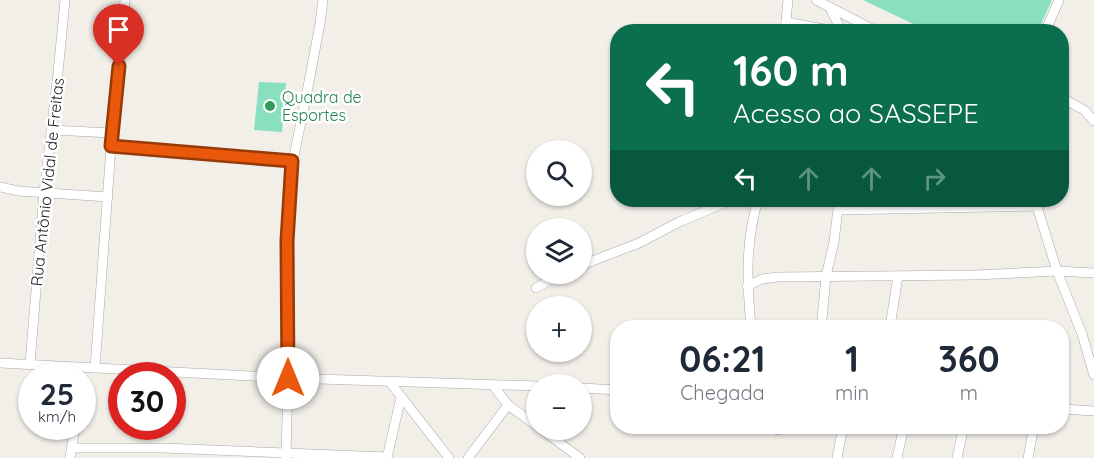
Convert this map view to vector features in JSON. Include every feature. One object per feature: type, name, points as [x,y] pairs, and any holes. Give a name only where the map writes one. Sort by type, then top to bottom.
[{"type":"street","name":"Rua Antônio Vidal de Freitas","points":[[30,362],[44,192],[65,0]]},
{"type":"street","points":[[95,362],[112,133],[126,0]]},
{"type":"street","points":[[286,456],[287,241],[292,161],[323,0]]},
{"type":"street","points":[[785,24],[788,0]]},
{"type":"street","points":[[816,0],[862,24]]},
{"type":"street","points":[[1048,24],[1059,0]]},
{"type":"street","points":[[830,8],[837,24]]},
{"type":"street","points":[[1069,102],[1084,110],[1094,121]]},
{"type":"street","points":[[51,130],[112,133]]},
{"type":"street","points":[[111,146],[292,161]]},
{"type":"street","points":[[0,187],[18,191],[108,197]]},
{"type":"street","points":[[592,262],[639,243],[714,207]]},
{"type":"street","points":[[750,320],[747,286],[749,235],[756,207]]},
{"type":"street","points":[[822,319],[826,276],[834,242],[838,207]]},
{"type":"street","points":[[838,210],[923,207]]},
{"type":"street","points":[[1037,207],[1056,271],[1082,334],[1094,375]]},
{"type":"street","points":[[747,286],[769,278],[975,275],[1056,271],[1094,273]]},
{"type":"street","points":[[891,320],[898,276]]},
{"type":"street","points":[[536,288],[543,284]]},
{"type":"street","points":[[0,363],[18,364]]},
{"type":"street","points":[[96,368],[288,378],[526,386]]},
{"type":"street","points":[[388,381],[448,458]]},
{"type":"street","points":[[494,385],[508,405],[526,418]]},
{"type":"street","points":[[592,389],[610,390]]},
{"type":"street","points":[[71,453],[164,448],[286,456],[387,458],[401,397]]},
{"type":"street","points":[[468,458],[508,405]]},
{"type":"street","points":[[1069,410],[1094,411]]},
{"type":"street","points":[[837,458],[842,434]]},
{"type":"street","points":[[897,458],[902,434]]},
{"type":"street","points":[[957,458],[962,434]]},
{"type":"street","points":[[1028,458],[1032,434]]},
{"type":"street","points":[[556,440],[580,458]]},
{"type":"green space","points":[[863,0],[1052,0],[1041,24],[913,24]]},
{"type":"green space","name":"Quadra de Esportes","points":[[259,82],[286,83],[282,132],[254,130]]},
{"type":"place","name":"Quadra de Esportes","points":[[270,106]]},
{"type":"route","points":[[119,66],[111,146],[292,161],[287,241],[288,378]]}]
